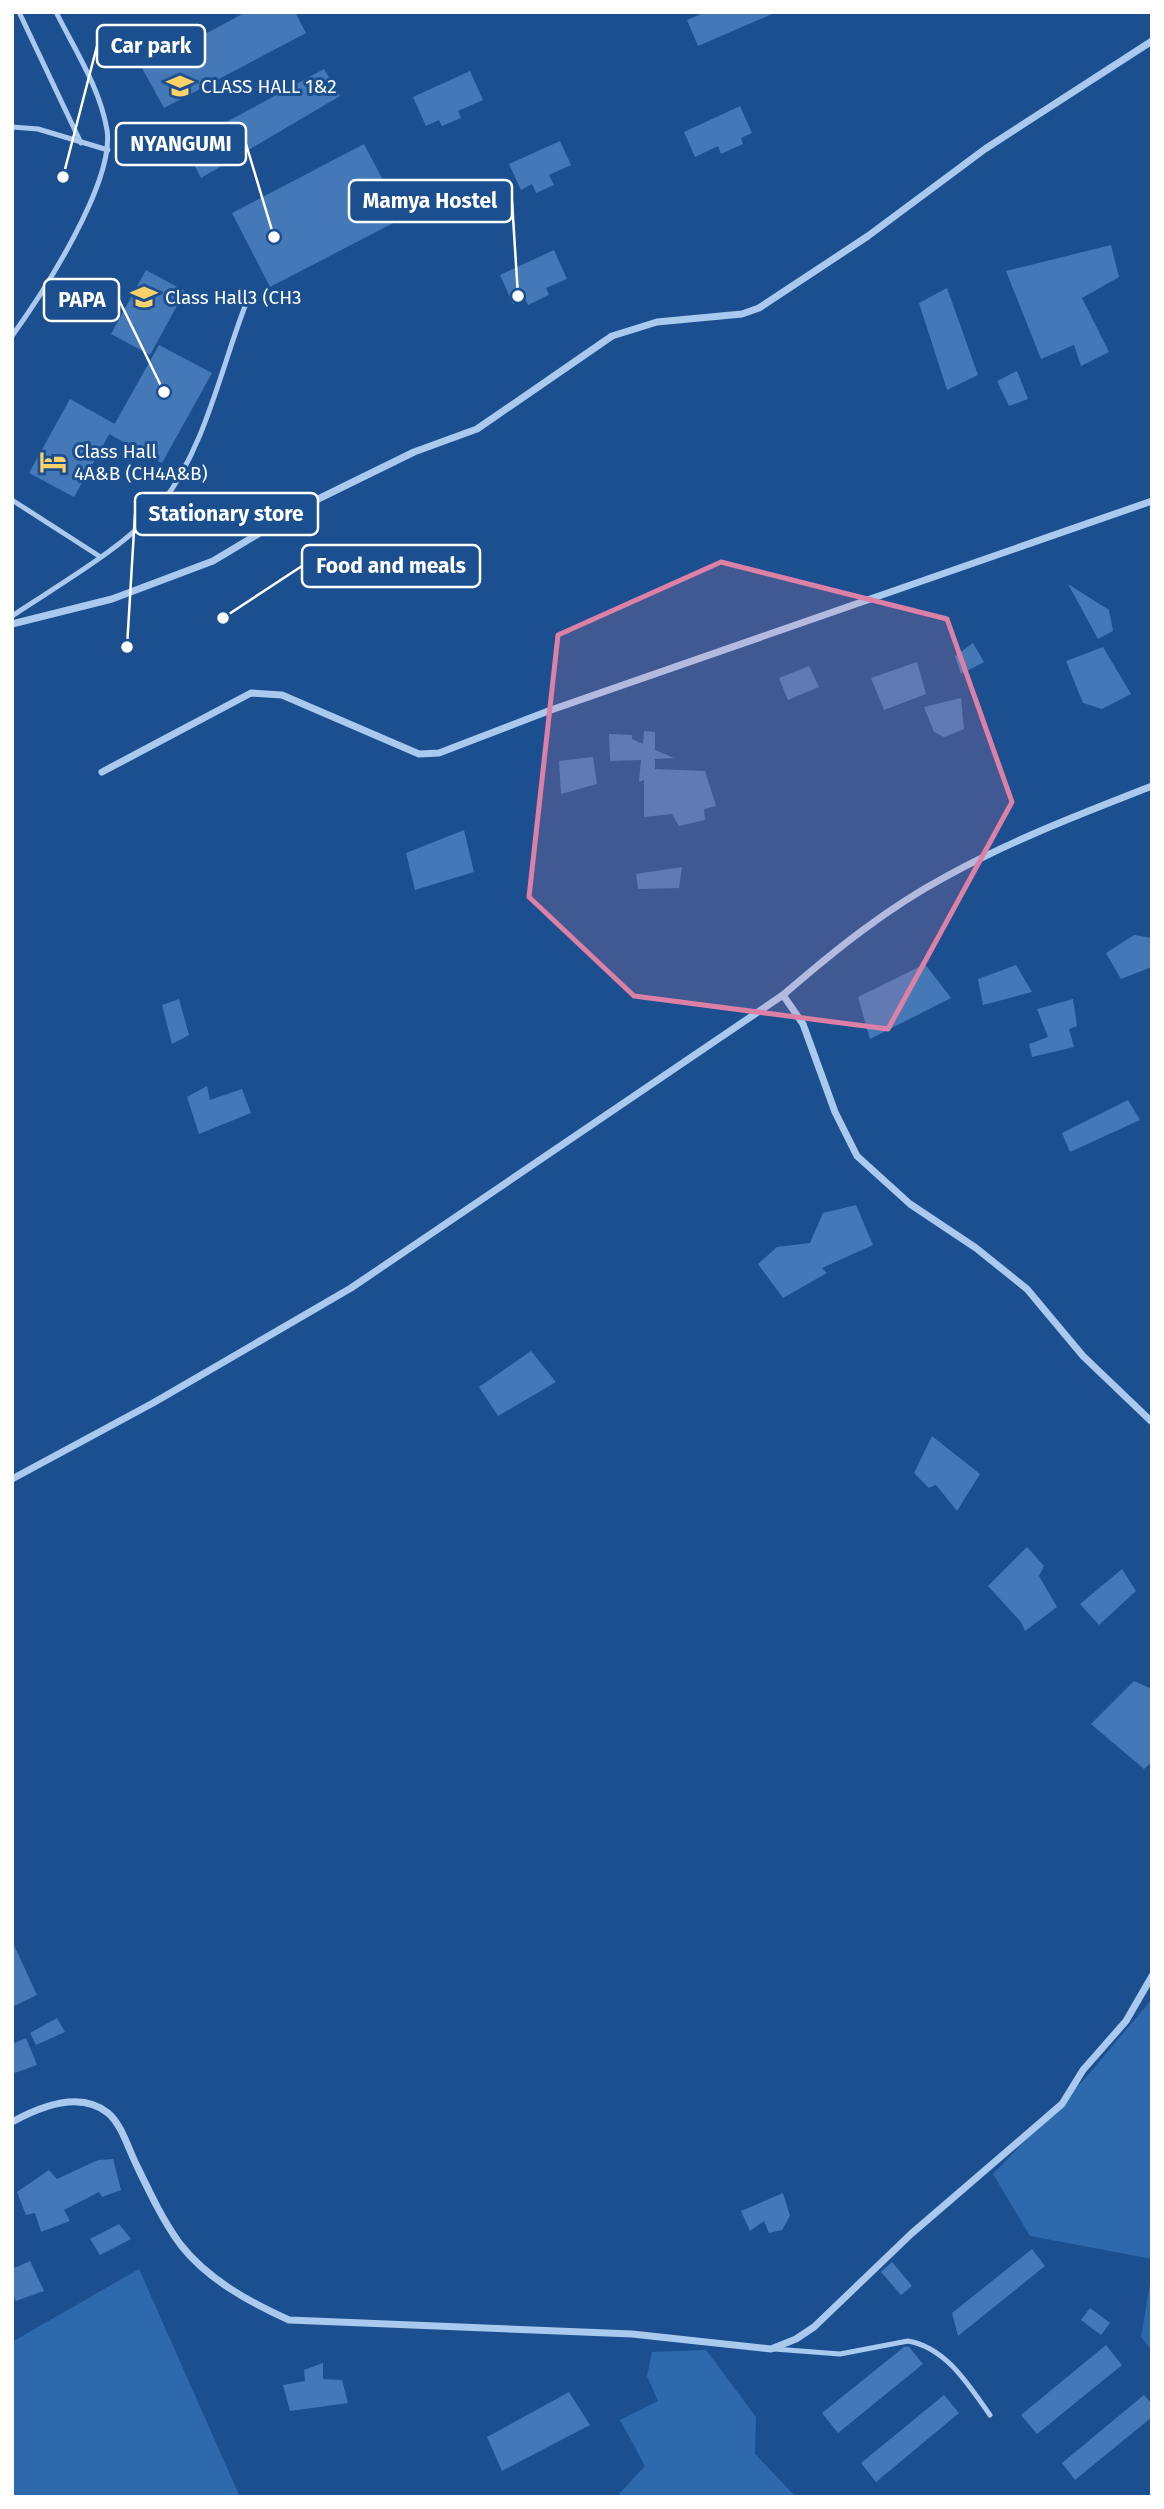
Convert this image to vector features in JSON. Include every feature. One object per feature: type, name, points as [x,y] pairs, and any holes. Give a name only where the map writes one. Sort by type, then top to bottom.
[{"type":"street","points":[[12,624],[112,599],[213,561],[310,503],[414,452],[477,429],[611,336],[657,321],[742,314],[769,303],[867,236],[985,149],[1152,41]]},
{"type":"street","points":[[102,772],[251,693],[265,692],[282,695],[419,754],[439,753],[551,710],[1152,501]]},
{"type":"street","points":[[12,1479],[153,1403],[351,1288],[783,995],[841,945],[946,876],[1070,818],[1152,786]]},
{"type":"street","points":[[783,995],[803,1024],[835,1112],[857,1156],[910,1204],[976,1248],[1027,1289],[1083,1356],[1152,1422]]},
{"type":"street","points":[[12,2123],[32,2111],[58,2103],[89,2103],[108,2113],[119,2127],[160,2211],[181,2245],[206,2272],[263,2308],[289,2320],[632,2334],[771,2349],[796,2339],[814,2327],[920,2225],[1062,2104],[1083,2070],[1126,2021],[1152,1976]]},
{"type":"lane","points":[[19,12],[81,144]]},
{"type":"lane","points":[[12,336],[54,271],[94,192],[108,150],[107,130],[98,97],[57,12]]},
{"type":"lane","points":[[12,127],[38,128],[81,144],[108,150]]},
{"type":"lane","points":[[12,616],[99,556],[155,510],[184,468],[213,399],[247,301]]},
{"type":"lane","points":[[12,500],[99,556]]},
{"type":"lane","points":[[771,2349],[840,2354],[908,2341],[918,2343],[945,2359],[990,2415]]},
{"type":"highlighted area","points":[[721,562],[947,619],[1012,802],[888,1029],[634,996],[529,897],[558,635]]},
{"type":"shaded area","points":[[1152,1999],[1152,2259],[1030,2236],[993,2174],[1088,2075]]},
{"type":"shaded area","points":[[139,2269],[240,2497],[12,2497],[12,2342]]},
{"type":"shaded area","points":[[1152,2271],[1152,2351],[1141,2337]]},
{"type":"shaded area","points":[[706,2350],[756,2417],[755,2454],[796,2497],[616,2497],[645,2466],[620,2420],[658,2401],[647,2376],[652,2352]]},
{"type":"building","points":[[246,12],[295,12],[306,33],[164,108],[142,68]]},
{"type":"building","points":[[706,12],[777,12],[698,46],[687,20]]},
{"type":"building","points":[[324,69],[340,96],[201,178],[184,145]]},
{"type":"building","points":[[470,71],[483,100],[458,111],[461,118],[442,126],[439,120],[426,126],[413,97]]},
{"type":"building","points":[[740,106],[752,133],[741,138],[743,144],[721,154],[718,146],[695,157],[684,132]]},
{"type":"building","points":[[560,141],[571,165],[549,175],[554,185],[536,193],[532,184],[521,190],[509,164]]},
{"type":"building","points":[[364,144],[403,218],[270,287],[232,213]]},
{"type":"building","points":[[1111,245],[1119,277],[1082,298],[1109,352],[1081,366],[1074,345],[1041,359],[1006,271]]},
{"type":"building","points":[[554,250],[567,279],[546,288],[549,295],[528,305],[525,299],[513,304],[500,275]]},
{"type":"building","points":[[146,270],[185,291],[150,355],[111,334]]},
{"type":"building","points":[[947,288],[978,375],[947,390],[919,303]]},
{"type":"building","points":[[159,345],[212,373],[162,463],[109,434]]},
{"type":"building","points":[[1017,371],[1028,399],[1009,406],[997,381]]},
{"type":"building","points":[[70,399],[115,424],[74,497],[29,473]]},
{"type":"building","points":[[1068,584],[1109,610],[1113,631],[1098,639]]},
{"type":"building","points":[[973,643],[984,662],[961,674],[955,656]]},
{"type":"building","points":[[1103,647],[1131,694],[1102,709],[1083,703],[1066,661]]},
{"type":"building","points":[[917,662],[926,694],[884,710],[871,678]]},
{"type":"building","points":[[809,666],[819,687],[788,700],[779,678]]},
{"type":"building","points":[[961,698],[964,729],[944,737],[934,732],[924,707]]},
{"type":"building","points":[[644,731],[655,732],[655,750],[674,758],[655,759],[655,769],[705,771],[716,806],[704,809],[705,820],[679,826],[672,814],[644,817],[644,780],[639,782],[641,760],[610,761],[609,734],[632,735],[632,739],[643,744]]},
{"type":"building","points":[[593,757],[597,784],[561,794],[559,761]]},
{"type":"building","points":[[464,830],[474,872],[415,890],[406,853]]},
{"type":"building","points":[[682,867],[679,888],[638,889],[636,874]]},
{"type":"building","points":[[1134,935],[1152,938],[1152,967],[1121,979],[1106,953]]},
{"type":"building","points":[[925,964],[951,998],[870,1039],[858,997]]},
{"type":"building","points":[[1016,965],[1032,992],[983,1005],[978,979]]},
{"type":"building","points":[[179,999],[189,1035],[172,1044],[162,1005]]},
{"type":"building","points":[[1073,999],[1077,1026],[1069,1029],[1074,1047],[1032,1057],[1029,1044],[1048,1037],[1037,1009]]},
{"type":"building","points":[[207,1086],[210,1100],[242,1089],[251,1113],[199,1134],[187,1097]]},
{"type":"building","points":[[1128,1100],[1140,1120],[1070,1152],[1062,1133]]},
{"type":"building","points":[[856,1205],[873,1245],[822,1268],[827,1273],[783,1298],[758,1264],[777,1247],[810,1243],[823,1213]]},
{"type":"building","points":[[531,1351],[556,1382],[498,1416],[479,1387]]},
{"type":"building","points":[[932,1436],[980,1474],[957,1511],[936,1485],[929,1488],[914,1473]]},
{"type":"building","points":[[1027,1547],[1044,1566],[1039,1576],[1057,1607],[1025,1631],[1021,1622],[988,1586]]},
{"type":"building","points":[[1122,1569],[1136,1591],[1099,1625],[1080,1604]]},
{"type":"building","points":[[1134,1681],[1152,1689],[1152,1762],[1144,1769],[1091,1724]]},
{"type":"building","points":[[12,1941],[37,1995],[12,2007]]},
{"type":"building","points":[[57,2018],[65,2032],[36,2045],[30,2033]]},
{"type":"building","points":[[26,2038],[37,2065],[12,2074],[12,2044]]},
{"type":"building","points":[[113,2159],[121,2190],[102,2197],[99,2192],[64,2210],[70,2221],[41,2232],[35,2213],[26,2215],[17,2192],[49,2170],[57,2179],[98,2160]]},
{"type":"building","points":[[783,2193],[790,2216],[782,2230],[769,2233],[764,2221],[750,2231],[741,2211]]},
{"type":"building","points":[[119,2224],[131,2239],[100,2255],[90,2239]]},
{"type":"building","points":[[1032,2249],[1045,2266],[958,2336],[952,2313]]},
{"type":"building","points":[[30,2261],[44,2291],[16,2301],[12,2294],[12,2269]]},
{"type":"building","points":[[892,2262],[912,2286],[901,2295],[881,2272]]},
{"type":"building","points":[[1090,2308],[1110,2323],[1101,2335],[1081,2320]]},
{"type":"building","points":[[1106,2345],[1122,2365],[1037,2434],[1021,2415]]},
{"type":"building","points":[[904,2347],[909,2347],[923,2364],[838,2433],[822,2413]]},
{"type":"building","points":[[323,2363],[323,2379],[342,2380],[348,2403],[290,2411],[283,2385],[305,2381],[304,2370]]},
{"type":"building","points":[[569,2392],[590,2425],[502,2471],[487,2437]]},
{"type":"building","points":[[944,2395],[959,2413],[876,2482],[861,2463]]},
{"type":"building","points":[[1144,2395],[1152,2404],[1152,2417],[1075,2480],[1062,2463]]},
{"type":"place","name":"CLASS HALL 1&2","points":[[180,86]]},
{"type":"place","name":"Car park","points":[[63,177]]},
{"type":"place","name":"NYANGUMI","points":[[274,237]]},
{"type":"place","name":"Mamya Hostel","points":[[518,296]]},
{"type":"place","name":"Class Hall3 (CH3","points":[[144,297]]},
{"type":"place","name":"PAPA","points":[[164,392]]},
{"type":"place","name":"Class Hall 4A&B (CH4A&B)","points":[[53,462]]},
{"type":"place","name":"Food and meals","points":[[223,618]]},
{"type":"place","name":"Stationary store","points":[[127,647]]}]
